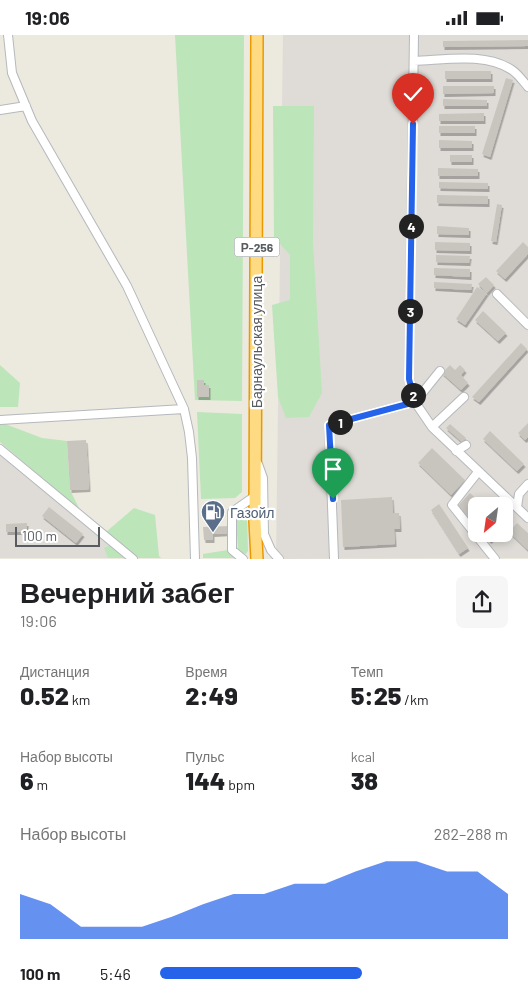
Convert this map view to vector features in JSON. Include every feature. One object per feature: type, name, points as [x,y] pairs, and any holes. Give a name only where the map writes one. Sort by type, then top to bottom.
[{"type":"highway","name":"Барнаульская улица","points":[[257,35],[257,559]]},
{"type":"street","points":[[8,35],[12,73],[32,121],[127,286],[184,409],[192,458],[195,559]]},
{"type":"street","points":[[414,35],[409,379],[415,402],[432,427],[528,518]]},
{"type":"street","points":[[414,61],[481,59],[497,61],[514,71],[528,87]]},
{"type":"street","points":[[0,110],[26,106]]},
{"type":"street","points":[[496,294],[528,325]]},
{"type":"street","points":[[334,559],[329,425],[415,402],[440,371]]},
{"type":"street","points":[[432,427],[464,397]]},
{"type":"street","points":[[0,420],[184,409]]},
{"type":"street","points":[[456,451],[466,445]]},
{"type":"street","points":[[0,449],[133,559]]},
{"type":"street","points":[[256,459],[264,478],[264,533],[271,550],[279,559]]},
{"type":"street","points":[[478,472],[452,505],[495,559]]},
{"type":"street","points":[[517,507],[519,494],[528,485]]},
{"type":"street","points":[[243,559],[232,550],[232,512],[256,496]]},
{"type":"shaded area","points":[[283,35],[528,35],[528,558],[276,559]]},
{"type":"shaded area","points":[[0,447],[126,558],[0,558]]},
{"type":"green space","points":[[175,35],[244,35],[242,401],[195,400]]},
{"type":"green space","points":[[273,106],[314,106],[313,243],[322,393],[309,417],[286,418],[278,397],[272,305],[290,300],[290,255],[274,237]]},
{"type":"green space","points":[[0,365],[20,383],[18,407],[0,407]]},
{"type":"green space","points":[[197,412],[242,414],[242,492],[235,498],[201,499]]},
{"type":"green space","points":[[0,420],[5,424],[42,438],[67,441],[70,490],[80,510],[0,442]]},
{"type":"green space","points":[[134,508],[155,515],[159,556],[161,558],[137,558],[106,532]]},
{"type":"green space","points":[[244,512],[247,515],[248,551],[246,554],[238,550],[236,517],[237,513]]},
{"type":"green space","points":[[112,544],[128,558],[108,558],[104,548]]},
{"type":"green space","points":[[228,550],[236,558],[203,558],[203,554]]},
{"type":"building","points":[[528,40],[528,46],[443,47],[443,41]]},
{"type":"building","points":[[445,71],[491,71],[491,79],[445,79]]},
{"type":"building","points":[[506,78],[513,80],[490,157],[482,154]]},
{"type":"building","points":[[443,86],[494,86],[494,93],[443,94]]},
{"type":"building","points":[[443,99],[487,100],[487,106],[443,106]]},
{"type":"building","points":[[484,113],[484,121],[439,121],[439,114]]},
{"type":"building","points":[[439,126],[475,126],[475,133],[439,133]]},
{"type":"building","points":[[439,140],[472,141],[472,148],[439,148]]},
{"type":"building","points":[[450,155],[472,155],[472,162],[450,162]]},
{"type":"building","points":[[438,168],[478,169],[478,176],[438,176]]},
{"type":"building","points":[[439,182],[488,183],[488,189],[439,188]]},
{"type":"building","points":[[437,195],[488,196],[488,204],[437,203]]},
{"type":"building","points":[[497,204],[502,205],[496,242],[491,241]]},
{"type":"building","points":[[437,226],[469,228],[469,235],[437,234]]},
{"type":"building","points":[[435,242],[470,243],[470,251],[435,250]]},
{"type":"building","points":[[523,242],[528,247],[528,254],[505,279],[496,271]]},
{"type":"building","points":[[436,255],[470,256],[469,263],[436,262]]},
{"type":"building","points":[[434,268],[470,269],[470,277],[434,275]]},
{"type":"building","points":[[486,277],[494,285],[487,293],[478,284]]},
{"type":"building","points":[[434,282],[472,284],[471,290],[434,288]]},
{"type":"building","points":[[477,287],[487,293],[465,325],[456,319]]},
{"type":"building","points":[[483,311],[506,333],[498,341],[475,320]]},
{"type":"building","points":[[521,343],[527,349],[479,402],[472,397]]},
{"type":"building","points":[[450,365],[455,370],[460,365],[465,370],[461,375],[468,383],[461,390],[442,373]]},
{"type":"building","points":[[197,380],[204,380],[204,385],[209,385],[209,397],[197,397]]},
{"type":"building","points":[[528,423],[528,437],[525,440],[518,433]]},
{"type":"building","points":[[450,424],[466,438],[462,442],[446,428]]},
{"type":"building","points":[[490,431],[524,464],[517,471],[483,439]]},
{"type":"building","points":[[86,440],[89,489],[70,490],[67,441]]},
{"type":"building","points":[[432,448],[465,480],[451,495],[418,463]]},
{"type":"building","points":[[334,459],[344,459],[344,466],[334,466]]},
{"type":"building","points":[[470,493],[474,497],[468,497],[468,519],[456,508]]},
{"type":"building","points":[[392,497],[393,513],[399,513],[400,529],[394,529],[395,544],[343,547],[341,500]]},
{"type":"building","points":[[439,504],[468,548],[459,554],[431,510]]},
{"type":"building","points":[[49,507],[83,534],[76,543],[42,516]]},
{"type":"building","points":[[27,523],[27,532],[6,532],[6,524]]},
{"type":"building","points":[[517,523],[528,533],[528,550],[513,536],[513,528]]},
{"type":"building","name":"Газойл","points":[[230,526],[230,533],[213,534],[213,540],[204,540],[203,527]]},
{"type":"place","name":"Газойл","points":[[213,533]]},
{"type":"route","points":[[333,499],[329,425],[415,402],[409,379],[413,124]]}]
